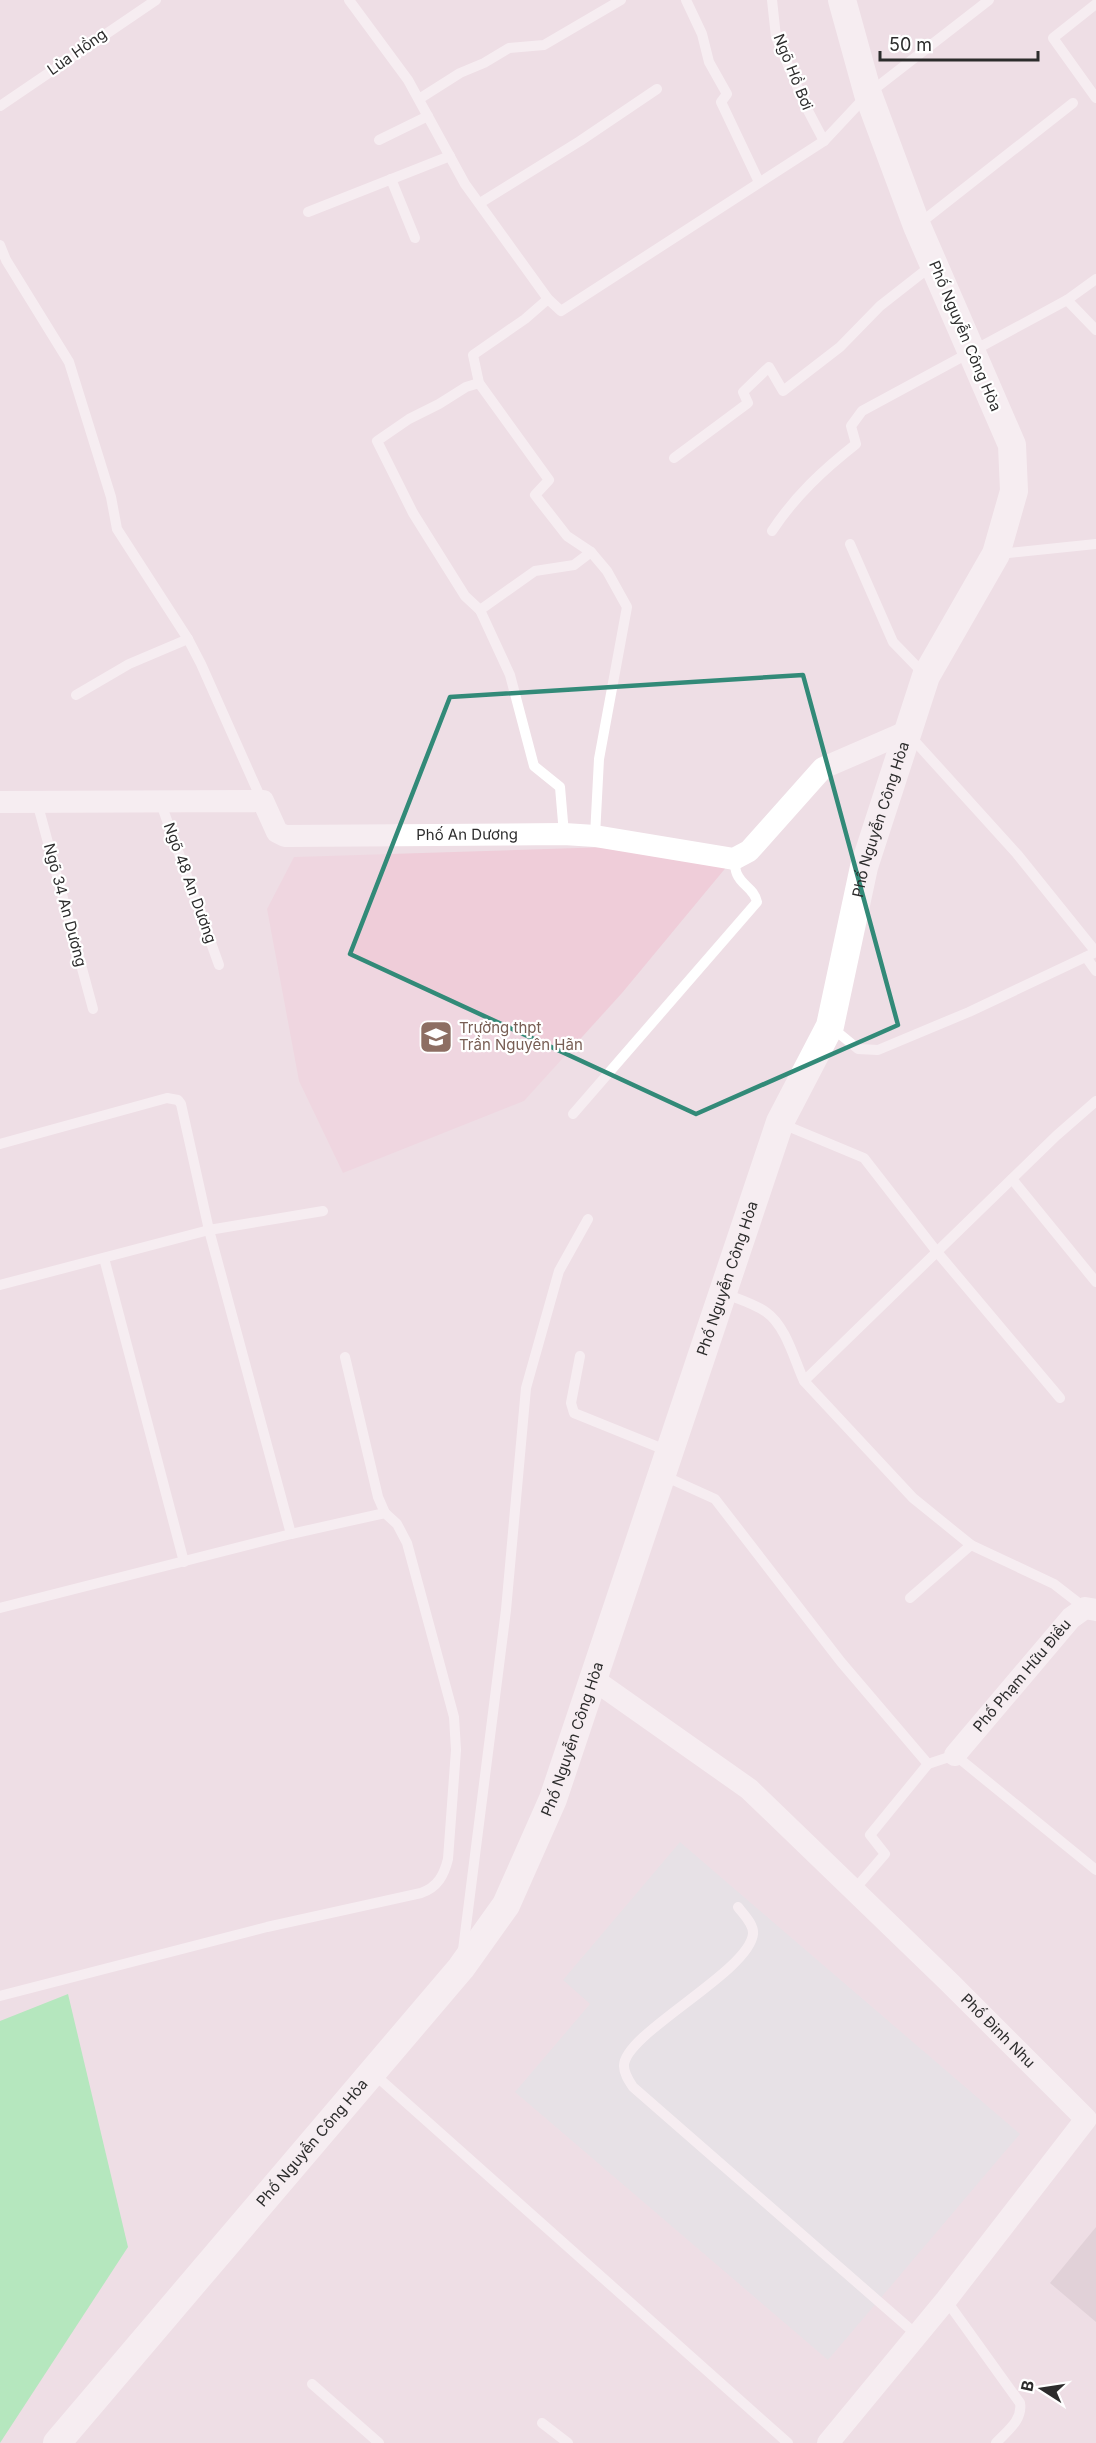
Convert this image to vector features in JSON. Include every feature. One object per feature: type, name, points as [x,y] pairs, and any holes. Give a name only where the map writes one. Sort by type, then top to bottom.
[{"type":"street","name":"Phố Nguyễn Công Hòa","points":[[57,2443],[461,1968],[506,1905],[553,1799],[780,1122],[830,1026],[864,867],[926,676],[996,554],[1014,491],[1012,445],[916,226],[867,94],[842,0]]},
{"type":"street","points":[[734,859],[749,851],[823,768],[906,732]]},
{"type":"street","name":"Phố An Dương","points":[[262,801],[277,832],[285,836],[564,834],[595,836],[734,859]]},
{"type":"street","points":[[0,802],[262,801]]},
{"type":"street","name":"Phố Phạm Hữu Điều","points":[[955,1755],[1071,1618],[1090,1609]]},
{"type":"street","name":"Phố Đinh Nhu","points":[[592,1678],[749,1789],[1091,2124],[828,2443]]},
{"type":"lane","name":"Lủa Hồng","points":[[0,106],[156,0]]},
{"type":"lane","points":[[349,0],[408,80],[465,184],[548,299],[561,311],[824,141],[867,94],[989,0]]},
{"type":"lane","points":[[419,99],[460,73],[484,63],[509,48],[544,45],[621,0]]},
{"type":"lane","points":[[686,0],[702,34],[709,62],[727,94],[721,102],[759,182]]},
{"type":"lane","name":"Ngõ Hồ Bơi","points":[[772,0],[776,37],[805,105],[824,141]]},
{"type":"lane","points":[[1096,3],[1053,38],[1096,98]]},
{"type":"lane","points":[[480,203],[580,141],[657,88]]},
{"type":"lane","points":[[916,226],[1073,103]]},
{"type":"lane","points":[[379,140],[428,116]]},
{"type":"lane","points":[[308,212],[450,156]]},
{"type":"lane","points":[[391,179],[415,238]]},
{"type":"lane","points":[[0,245],[6,260],[69,362],[111,497],[117,529],[188,639],[262,801]]},
{"type":"lane","points":[[674,458],[748,403],[743,392],[769,367],[783,391],[840,347],[880,306],[934,264]]},
{"type":"lane","points":[[772,531],[788,507],[819,474],[856,444],[851,426],[862,411],[1067,300],[1096,279]]},
{"type":"lane","points":[[548,299],[473,355],[479,383],[549,480],[535,495],[567,536],[591,552],[607,571],[627,608],[599,759],[595,836]]},
{"type":"lane","points":[[1067,300],[1096,330]]},
{"type":"lane","points":[[479,383],[466,387],[439,404],[409,418],[377,441],[413,513],[465,596],[480,610],[510,675],[534,766],[560,787],[564,834]]},
{"type":"lane","points":[[850,544],[893,642],[926,676]]},
{"type":"lane","points":[[996,554],[1096,544]]},
{"type":"lane","points":[[480,610],[535,571],[574,565],[591,552]]},
{"type":"lane","points":[[76,695],[129,664],[188,639]]},
{"type":"lane","points":[[906,732],[1017,854],[1093,954],[1096,971]]},
{"type":"lane","name":"Ngõ 48 An Dương","points":[[160,801],[219,965]]},
{"type":"lane","name":"Ngõ 34 An Dương","points":[[37,802],[93,1009]]},
{"type":"lane","points":[[573,1114],[757,902],[755,893],[736,873],[734,859]]},
{"type":"lane","points":[[830,1026],[858,1049],[878,1050],[969,1012],[1093,954]]},
{"type":"lane","points":[[0,1144],[167,1098],[178,1100],[181,1104],[209,1230],[291,1534]]},
{"type":"lane","points":[[804,1381],[1012,1179],[1096,1101]]},
{"type":"lane","points":[[780,1122],[864,1158],[937,1252],[1060,1398]]},
{"type":"lane","points":[[1012,1179],[1096,1282]]},
{"type":"lane","points":[[0,1285],[209,1230],[323,1211]]},
{"type":"lane","points":[[461,1968],[506,1610],[526,1388],[559,1271],[588,1219]]},
{"type":"lane","points":[[104,1258],[184,1562]]},
{"type":"lane","points":[[723,1293],[755,1305],[768,1313],[784,1335],[804,1381],[913,1498],[971,1545],[1054,1584],[1090,1609]]},
{"type":"lane","points":[[580,1356],[571,1403],[574,1413],[665,1463],[715,1499],[841,1662],[928,1764]]},
{"type":"lane","points":[[0,1996],[255,1930],[421,1893],[436,1885],[444,1874],[448,1859],[456,1750],[454,1717],[407,1543],[397,1524],[385,1513],[378,1497],[345,1357]]},
{"type":"lane","points":[[0,1608],[291,1534],[385,1513]]},
{"type":"lane","points":[[910,1599],[971,1545]]},
{"type":"lane","points":[[854,1890],[885,1854],[870,1835],[928,1764],[955,1755],[1096,1870]]},
{"type":"lane","points":[[738,1907],[751,1925],[753,1934],[746,1949],[719,1976],[644,2037],[627,2055],[623,2065],[626,2076],[633,2087],[740,2182],[917,2334]]},
{"type":"lane","points":[[372,2073],[788,2443]]},
{"type":"lane","points":[[946,2300],[1020,2403],[1022,2412],[1019,2419],[996,2443]]},
{"type":"lane","points":[[312,2384],[379,2443]]},
{"type":"lane","points":[[542,2423],[568,2443]]},
{"type":"highlighted area","points":[[803,675],[898,1025],[696,1114],[350,954],[450,697]]},
{"type":"shaded area","name":"Trường thpt Trần Nguyên Hãn","points":[[610,847],[728,865],[622,993],[524,1101],[343,1173],[299,1081],[267,909],[294,857]]},
{"type":"shaded area","points":[[680,1842],[1020,2134],[828,2360],[515,2092],[590,2004],[563,1980]]},
{"type":"shaded area","points":[[68,1994],[128,2247],[0,2443],[0,2021]]},
{"type":"building","points":[[1096,2227],[1096,2322],[1050,2283]]},
{"type":"place","name":"Trường thpt Trần Nguyên Hãn","points":[[436,1037]]}]
